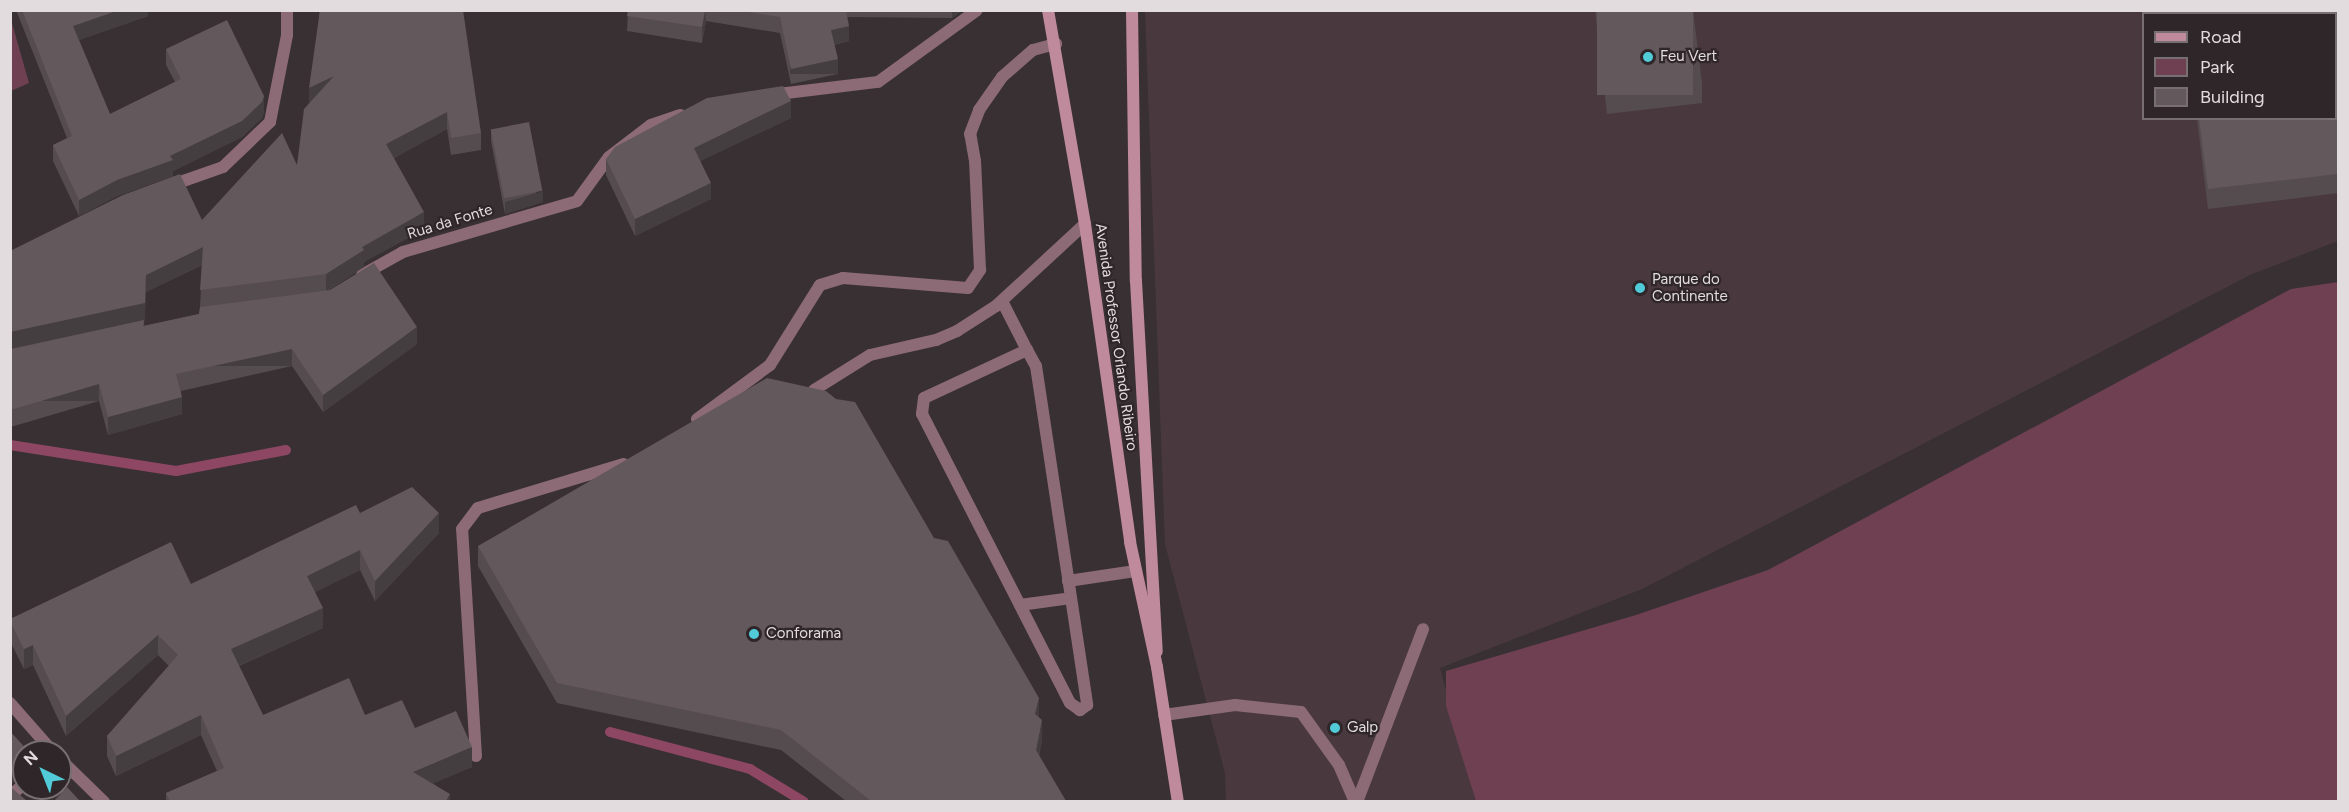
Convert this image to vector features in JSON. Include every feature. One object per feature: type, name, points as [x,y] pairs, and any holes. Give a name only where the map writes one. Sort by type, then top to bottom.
[{"type":"main road","name":"Avenida Professor Orlando Ribeiro","points":[[1048,10],[1056,44],[1085,224],[1135,571],[1157,668],[1178,801]]},
{"type":"main road","name":"Avenida Professor Orlando Ribeiro","points":[[1132,10],[1136,281],[1157,668]]},
{"type":"street","points":[[151,193],[223,167],[270,122],[287,35],[287,10]]},
{"type":"street","points":[[756,97],[878,82],[977,10]]},
{"type":"street","points":[[685,428],[770,365],[820,285],[843,278],[968,288],[980,270],[975,161],[970,134],[979,110],[1002,77],[1033,50],[1056,44]]},
{"type":"street","name":"Rua da Fonte","points":[[353,281],[403,252],[577,201],[609,157],[651,125],[692,111]]},
{"type":"street","points":[[814,390],[870,355],[936,340],[957,331],[1002,301],[1085,224]]},
{"type":"street","points":[[1002,301],[1036,366],[1087,705],[1080,710],[1070,703],[922,414],[924,398],[1027,350]]},
{"type":"street","points":[[476,756],[462,529],[478,508],[580,480],[639,456]]},
{"type":"street","points":[[1068,581],[1135,571]]},
{"type":"street","points":[[1020,605],[1071,598]]},
{"type":"street","points":[[1356,801],[1424,629]]},
{"type":"street","points":[[10,703],[42,740]]},
{"type":"street","points":[[1164,715],[1234,705],[1301,712],[1339,765],[1356,801]]},
{"type":"street","points":[[72,770],[104,801]]},
{"type":"shaded area","name":"Parque do Continente","points":[[1145,11],[2338,11],[2338,241],[2252,274],[1642,589],[1440,668],[1476,801],[1226,801],[1225,773],[1165,544]]},
{"type":"green space","points":[[10,16],[29,83],[11,91],[10,91]]},
{"type":"green space","points":[[2338,282],[2338,801],[1476,801],[1446,706],[1446,671],[1636,615],[1768,570],[2291,289]]},
{"type":"building","points":[[22,10],[119,10],[73,26],[110,114],[181,79],[166,49],[227,20],[264,96],[262,102],[242,121],[170,156],[173,160],[117,180],[79,200],[53,145],[72,136]]},
{"type":"building","points":[[320,10],[463,10],[481,133],[451,138],[447,112],[386,144],[424,212],[362,247],[364,250],[326,274],[200,290],[203,247],[146,275],[145,303],[10,332],[10,251],[123,195],[180,174],[202,220],[282,133],[297,165],[304,109],[334,76],[309,88]]},
{"type":"building","points":[[628,10],[705,10],[702,27],[627,16]]},
{"type":"building","points":[[735,10],[846,10],[849,26],[831,30],[838,59],[791,69],[780,17]]},
{"type":"building","name":"Feu Vert","points":[[1597,10],[1693,10],[1693,95],[1597,95]]},
{"type":"building","points":[[2186,10],[2338,10],[2338,174],[2208,189],[2199,120],[2337,120],[2337,12],[2186,12]]},
{"type":"building","points":[[783,86],[791,101],[694,148],[711,183],[635,219],[606,159],[615,147],[707,98]]},
{"type":"building","points":[[529,122],[542,191],[504,198],[491,129]]},
{"type":"building","points":[[374,263],[417,327],[323,395],[292,349],[176,374],[182,397],[108,417],[99,384],[10,409],[10,348],[144,320],[143,326],[199,314],[200,307],[330,290]]},
{"type":"building","name":"Conforama","points":[[767,378],[826,391],[836,399],[855,402],[934,538],[948,541],[1039,698],[1035,714],[1042,720],[1036,750],[1066,801],[871,801],[781,730],[557,683],[478,546]]},
{"type":"building","points":[[412,487],[439,513],[375,581],[360,550],[307,576],[323,608],[231,649],[263,715],[349,678],[365,715],[402,700],[415,728],[456,711],[472,747],[413,772],[450,794],[446,801],[170,801],[166,793],[224,768],[201,715],[116,756],[107,736],[178,655],[158,635],[66,716],[33,645],[24,649],[10,621],[171,542],[191,584],[356,505],[360,513]]},
{"type":"building","points":[[10,731],[18,740],[12,740],[12,768],[10,770]]},
{"type":"building","points":[[10,788],[12,789],[12,800],[27,801],[10,801]]},
{"type":"building","points":[[72,792],[80,801],[54,801],[72,800]]},
{"type":"waterway","points":[[10,445],[176,471],[286,450]]},
{"type":"waterway","points":[[610,732],[750,769],[804,802]]},
{"type":"place","name":"Feu Vert","points":[[1648,57]]},
{"type":"place","name":"Parque do Continente","points":[[1640,288]]},
{"type":"place","name":"Conforama","points":[[754,634]]},
{"type":"place","name":"Galp","points":[[1335,728]]}]
